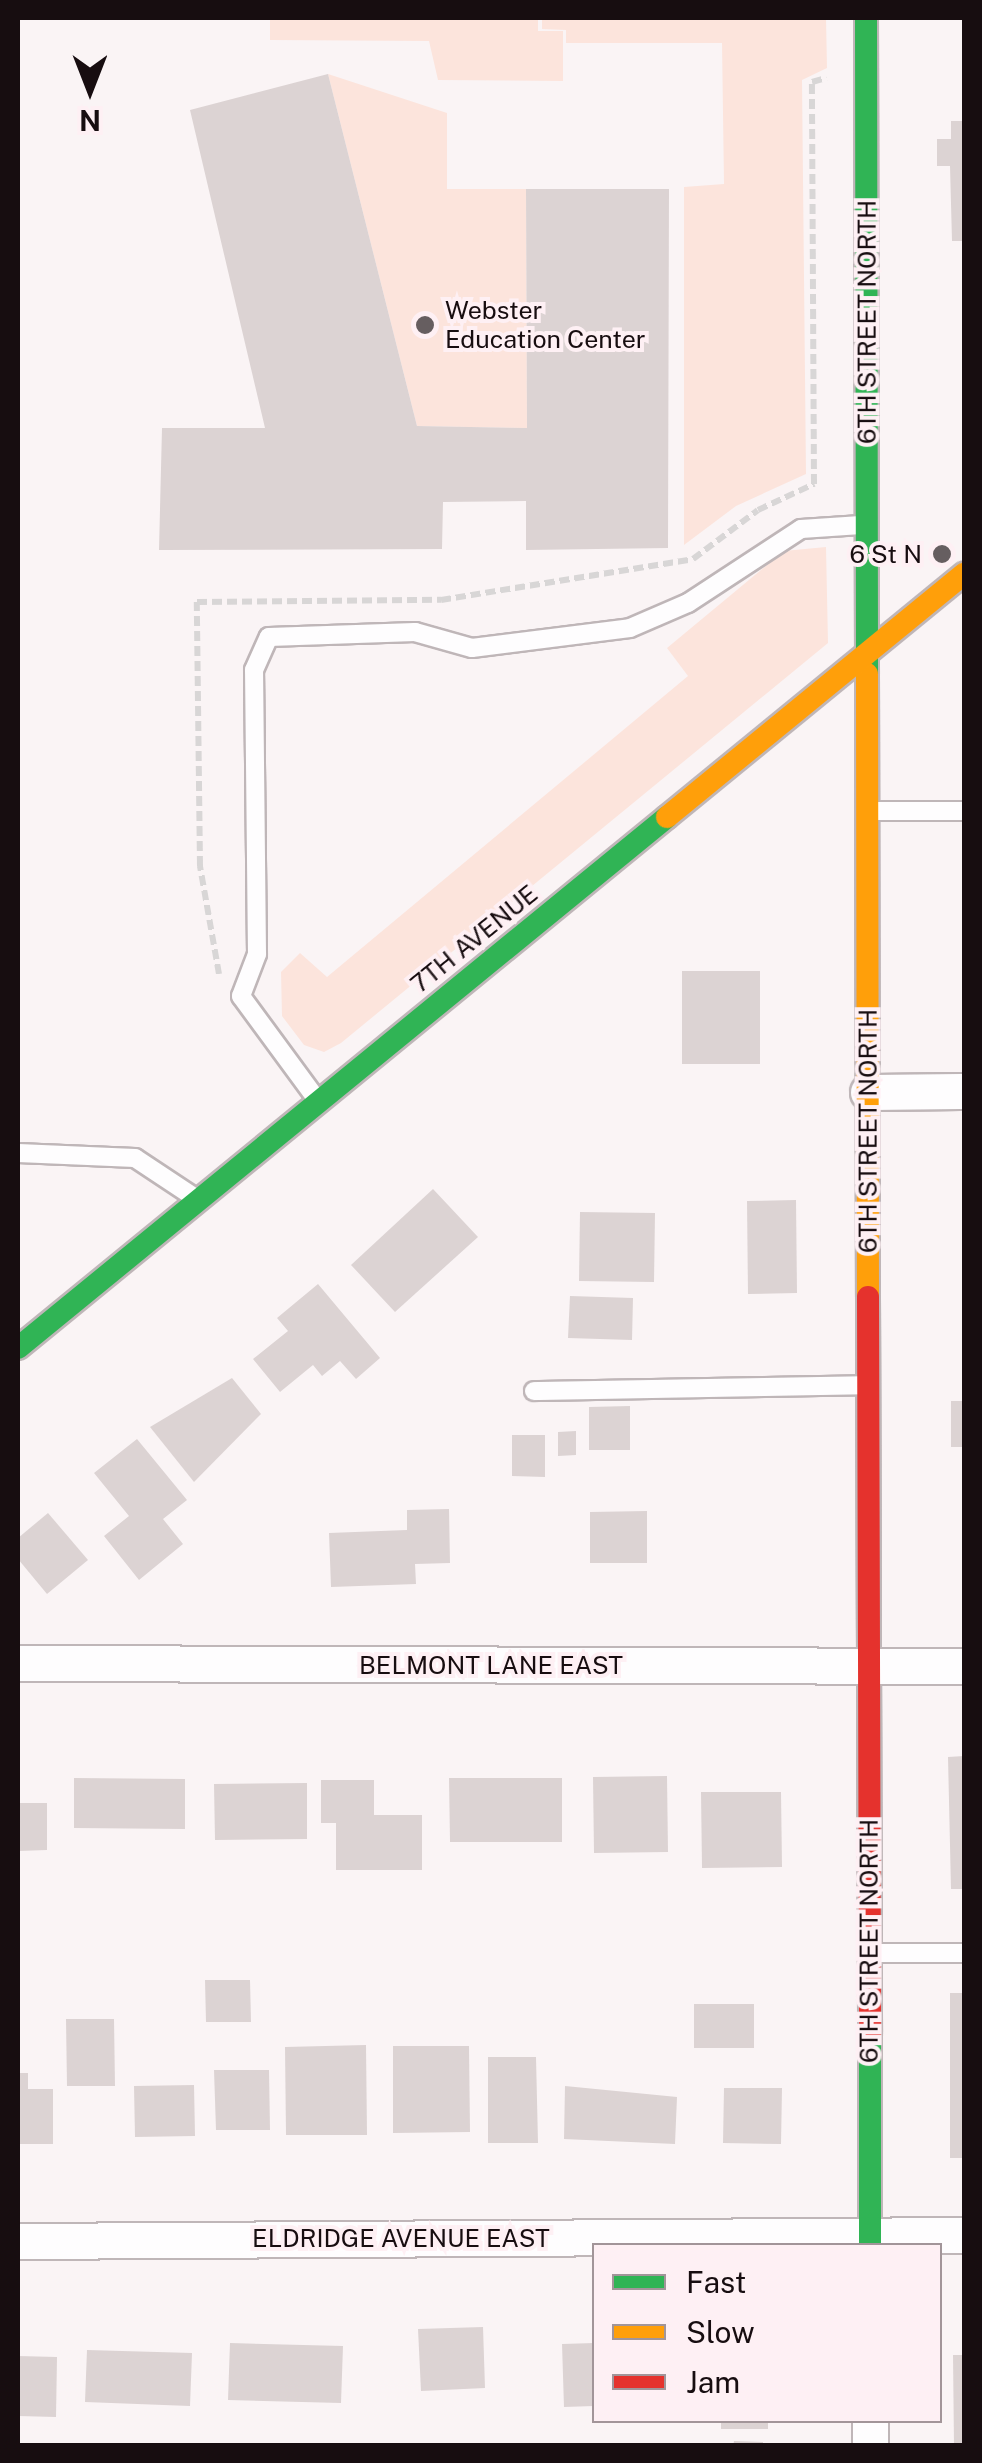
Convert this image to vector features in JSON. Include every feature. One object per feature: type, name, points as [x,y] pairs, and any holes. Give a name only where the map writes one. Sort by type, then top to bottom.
[{"type":"street","name":"6TH STREET NORTH","points":[[866,18],[870,2240]]},
{"type":"street","name":"7TH AVENUE","points":[[18,1348],[964,574]]},
{"type":"street","points":[[868,1092],[964,1092]]},
{"type":"street","name":"BELMONT LANE EAST","points":[[18,1663],[964,1666]]},
{"type":"street","name":"ELDRIDGE AVENUE EAST","points":[[18,2241],[870,2240],[964,2235]]},
{"type":"lane","points":[[318,1102],[241,996],[257,954],[262,816],[254,670],[269,638],[415,632],[472,648],[630,628],[688,603],[801,529],[867,524]]},
{"type":"lane","points":[[868,811],[964,811]]},
{"type":"lane","points":[[18,1153],[135,1158],[198,1200]]},
{"type":"lane","points":[[534,1391],[868,1385]]},
{"type":"lane","points":[[869,1953],[964,1953]]},
{"type":"path","points":[[221,983],[200,866],[197,602],[440,600],[693,559],[758,510],[814,484],[812,82],[866,68]]},
{"type":"shaded area","points":[[270,18],[538,18],[538,31],[563,31],[563,81],[438,80],[429,41],[270,40]]},
{"type":"shaded area","points":[[542,18],[826,18],[827,68],[802,80],[806,474],[736,506],[684,545],[684,187],[724,184],[722,43],[566,43],[566,30],[542,29]]},
{"type":"shaded area","points":[[328,74],[447,113],[447,189],[526,189],[527,428],[417,426]]},
{"type":"shaded area","points":[[826,547],[828,643],[341,1043],[324,1052],[304,1045],[282,1016],[281,972],[300,953],[327,977],[688,676],[667,648],[784,551]]},
{"type":"building","points":[[328,74],[417,426],[527,428],[526,189],[669,189],[668,548],[526,550],[526,501],[443,502],[442,549],[159,550],[162,428],[265,428],[190,110]]},
{"type":"building","points":[[951,121],[964,121],[964,241],[952,241],[950,166],[937,166],[937,139],[951,139]]},
{"type":"building","points":[[682,971],[760,971],[760,1064],[682,1064]]},
{"type":"building","points":[[433,1189],[478,1237],[395,1312],[351,1265]]},
{"type":"building","points":[[796,1200],[797,1293],[748,1294],[747,1201]]},
{"type":"building","points":[[580,1212],[655,1213],[654,1282],[579,1281]]},
{"type":"building","points":[[318,1284],[380,1358],[356,1379],[340,1361],[322,1376],[313,1365],[280,1392],[253,1359],[288,1331],[277,1318]]},
{"type":"building","points":[[570,1296],[633,1298],[632,1340],[568,1338]]},
{"type":"building","points":[[232,1378],[261,1414],[194,1482],[150,1427]]},
{"type":"building","points":[[951,1401],[964,1401],[964,1447],[951,1447]]},
{"type":"building","points":[[630,1406],[630,1450],[589,1450],[589,1407]]},
{"type":"building","points":[[576,1431],[576,1455],[558,1456],[558,1432]]},
{"type":"building","points":[[512,1435],[545,1435],[545,1477],[512,1476]]},
{"type":"building","points":[[137,1439],[187,1500],[163,1519],[183,1544],[139,1580],[104,1536],[129,1516],[94,1473]]},
{"type":"building","points":[[449,1509],[450,1563],[415,1564],[416,1584],[331,1587],[329,1533],[407,1530],[407,1510]]},
{"type":"building","points":[[647,1511],[647,1563],[590,1563],[590,1512]]},
{"type":"building","points":[[48,1513],[88,1560],[47,1594],[18,1559],[18,1538]]},
{"type":"building","points":[[964,1756],[964,1889],[951,1889],[948,1757]]},
{"type":"building","points":[[667,1776],[668,1852],[594,1853],[593,1777]]},
{"type":"building","points":[[74,1778],[185,1779],[185,1829],[74,1828]]},
{"type":"building","points":[[449,1778],[562,1778],[562,1842],[450,1842]]},
{"type":"building","points":[[321,1780],[374,1780],[374,1815],[422,1815],[422,1870],[336,1870],[336,1823],[321,1823]]},
{"type":"building","points":[[307,1783],[307,1839],[215,1840],[214,1784]]},
{"type":"building","points":[[701,1792],[781,1792],[782,1867],[702,1868]]},
{"type":"building","points":[[18,1803],[47,1803],[47,1850],[18,1851]]},
{"type":"building","points":[[205,1980],[250,1980],[251,2022],[206,2022]]},
{"type":"building","points":[[950,1993],[964,1993],[964,2158],[950,2158]]},
{"type":"building","points":[[694,2004],[754,2004],[754,2048],[694,2048]]},
{"type":"building","points":[[66,2019],[114,2019],[115,2086],[67,2086]]},
{"type":"building","points":[[366,2045],[367,2135],[286,2135],[285,2047]]},
{"type":"building","points":[[393,2046],[469,2046],[470,2132],[393,2133]]},
{"type":"building","points":[[488,2057],[536,2057],[538,2143],[488,2143]]},
{"type":"building","points":[[214,2070],[269,2070],[270,2130],[216,2130]]},
{"type":"building","points":[[18,2073],[28,2073],[28,2089],[53,2089],[53,2144],[18,2144]]},
{"type":"building","points":[[194,2085],[195,2136],[135,2137],[134,2086]]},
{"type":"building","points":[[565,2086],[677,2097],[675,2144],[564,2139]]},
{"type":"building","points":[[724,2088],[782,2088],[781,2144],[723,2143]]},
{"type":"building","points":[[483,2327],[485,2388],[421,2391],[418,2329]]},
{"type":"building","points":[[230,2343],[343,2346],[341,2403],[228,2400]]},
{"type":"building","points":[[592,2343],[592,2406],[564,2407],[562,2344]]},
{"type":"building","points":[[87,2350],[192,2353],[190,2406],[85,2402]]},
{"type":"building","points":[[953,2355],[964,2355],[964,2446],[954,2446]]},
{"type":"building","points":[[18,2356],[57,2357],[56,2417],[18,2416]]},
{"type":"building","points":[[721,2423],[768,2423],[768,2429],[721,2429]]},
{"type":"building","points":[[734,2441],[763,2442],[763,2446],[733,2446]]},
{"type":"traffic: fast","points":[[866,18],[867,674]]},
{"type":"traffic: fast","points":[[18,1348],[667,817]]},
{"type":"traffic: fast","points":[[870,2034],[870,2243]]},
{"type":"traffic: slow","points":[[667,817],[964,574]]},
{"type":"traffic: slow","points":[[867,674],[868,1297]]},
{"type":"traffic: jam","points":[[868,1297],[870,2034]]},
{"type":"place","name":"Webster Education Center","points":[[425,325]]},
{"type":"place","name":"6 St N","points":[[942,554]]}]
